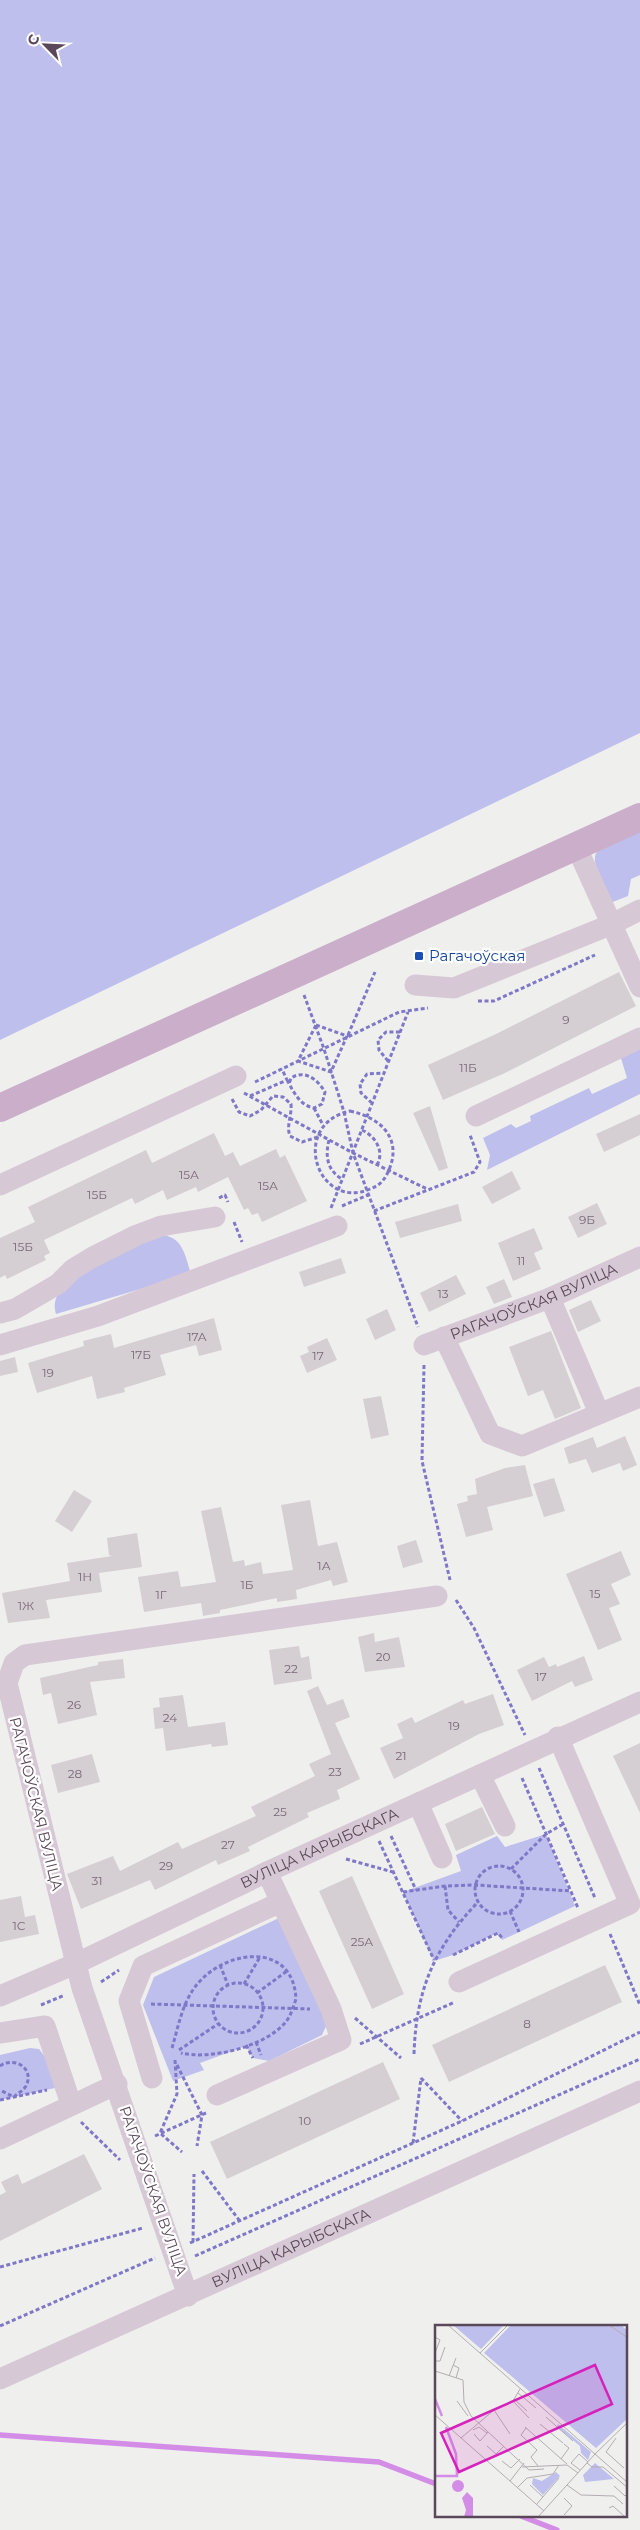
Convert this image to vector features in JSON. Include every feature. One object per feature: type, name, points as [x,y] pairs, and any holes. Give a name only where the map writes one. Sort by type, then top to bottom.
[{"type":"main road","points":[[0,1108],[640,817]]},
{"type":"street","points":[[576,846],[640,988]]},
{"type":"street","points":[[415,985],[454,988],[610,925],[640,910]]},
{"type":"street","points":[[476,1116],[640,1038]]},
{"type":"street","points":[[0,1185],[238,1086]]},
{"type":"street","points":[[0,1313],[15,1309],[58,1284],[72,1269],[137,1235],[161,1226],[215,1217]]},
{"type":"street","points":[[0,1345],[98,1316],[333,1219]]},
{"type":"street","name":"РАГАЧОЎСКАЯ ВУЛІЦА","points":[[434,1341],[550,1298],[640,1256]]},
{"type":"street","points":[[550,1298],[599,1413]]},
{"type":"street","points":[[434,1341],[490,1434],[522,1446],[640,1397]]},
{"type":"street","name":"РАГАЧОЎСКАЯ ВУЛІЦА","points":[[188,2296],[169,2259],[117,2084],[75,1964],[7,1683],[14,1663],[25,1655],[447,1592]]},
{"type":"street","name":"ВУЛІЦА КАРЫБСКАГА","points":[[0,1996],[75,1964],[267,1872],[480,1775],[558,1737],[640,1702]]},
{"type":"street","points":[[459,1991],[590,1911],[630,1904],[558,1737]]},
{"type":"street","points":[[480,1775],[505,1826]]},
{"type":"street","points":[[418,1803],[442,1858]]},
{"type":"street","points":[[214,2103],[341,2040],[331,2009],[267,1872]]},
{"type":"street","points":[[152,2078],[129,2001],[143,1966],[281,1902]]},
{"type":"street","points":[[0,2033],[45,2026],[67,2095]]},
{"type":"street","points":[[0,2139],[67,2095],[117,2084]]},
{"type":"street","name":"ВУЛІЦА КАРЫБСКАГА","points":[[0,2379],[640,2091]]},
{"type":"path","points":[[331,1072],[375,972]]},
{"type":"path","points":[[295,974],[324,1049],[344,1112],[353,1153],[366,1191],[434,1341],[422,1461],[447,1592],[474,1628],[525,1733]]},
{"type":"path","points":[[333,1219],[338,1189],[408,1011]]},
{"type":"path","points":[[316,1025],[348,1036]]},
{"type":"path","points":[[298,1061],[316,1025]]},
{"type":"path","points":[[388,1061],[381,1054],[378,1040],[386,1032],[400,1032]]},
{"type":"path","points":[[238,1086],[282,1069],[324,1049]]},
{"type":"path","points":[[298,1061],[331,1072]]},
{"type":"path","points":[[282,1069],[288,1082],[303,1104],[314,1108],[323,1126]]},
{"type":"path","points":[[372,1103],[362,1095],[360,1084],[367,1074],[384,1073]]},
{"type":"path","points":[[249,1096],[288,1082],[298,1074],[305,1074],[316,1080],[324,1089],[325,1096],[322,1104],[314,1108]]},
{"type":"path","points":[[238,1086],[249,1096],[291,1120],[427,1189]]},
{"type":"path","points":[[238,1086],[239,1112],[253,1116],[273,1096],[283,1097],[291,1104],[291,1120],[288,1132],[294,1139],[302,1142],[315,1139],[319,1135]]},
{"type":"path","points":[[350,1111],[368,1115],[382,1125],[390,1139],[394,1153],[389,1170],[382,1183],[366,1191],[352,1192],[338,1189],[325,1180],[317,1166],[314,1152],[323,1126],[344,1112],[350,1111]]},
{"type":"path","points":[[362,1130],[376,1140],[380,1159],[377,1165]]},
{"type":"path","points":[[329,1140],[327,1161],[332,1171],[342,1179]]},
{"type":"path","points":[[539,1769],[563,1824],[590,1911],[640,2005]]},
{"type":"path","points":[[522,1776],[570,1891],[590,1911]]},
{"type":"path","points":[[511,1869],[546,1834],[563,1824]]},
{"type":"path","points":[[391,1835],[416,1890]]},
{"type":"path","points":[[379,1841],[434,1961]]},
{"type":"path","points":[[342,1858],[394,1872]]},
{"type":"path","points":[[499,1866],[511,1869],[518,1875],[523,1888],[520,1902],[510,1911],[492,1913],[478,1902],[475,1885],[481,1873],[486,1869],[499,1866]]},
{"type":"path","points":[[404,1892],[445,1886],[475,1885],[570,1891]]},
{"type":"path","points":[[445,1886],[448,1910],[459,1922]]},
{"type":"path","points":[[414,2054],[416,2020],[426,1978],[434,1961],[459,1922],[478,1902]]},
{"type":"path","points":[[570,1909],[590,1911]]},
{"type":"path","points":[[510,1911],[519,1932]]},
{"type":"path","points":[[453,1955],[498,1933],[502,1940],[526,1929]]},
{"type":"path","points":[[244,1984],[260,1957]]},
{"type":"path","points":[[172,2048],[186,2005],[195,1987],[220,1965],[227,1961],[260,1957],[279,1963],[287,1971],[295,1992],[293,2009],[284,2024],[256,2042],[214,2055],[193,2056],[180,2052],[218,2024]]},
{"type":"path","points":[[220,1965],[228,1985]]},
{"type":"path","points":[[258,1993],[287,1971]]},
{"type":"path","points":[[244,1984],[258,1993],[262,2008],[259,2021],[255,2026],[243,2033],[230,2032],[218,2024],[214,2016],[213,2006],[218,1994],[228,1985],[244,1984]]},
{"type":"path","points":[[359,2044],[416,2020],[459,1991]]},
{"type":"path","points":[[131,1995],[148,2004],[331,2009]]},
{"type":"path","points":[[194,2174],[191,2243],[462,2122],[640,2032]]},
{"type":"path","points":[[375,2036],[402,2058]]},
{"type":"path","points":[[256,2042],[263,2060]]},
{"type":"path","points":[[160,2134],[177,2094],[174,2060],[202,2115],[197,2146]]},
{"type":"path","points":[[0,2326],[154,2258],[169,2259],[640,2060]]},
{"type":"path","points":[[0,2066],[5,2062],[15,2062],[26,2070],[27,2084],[14,2097]]},
{"type":"path","points":[[413,2143],[421,2078],[462,2122]]},
{"type":"path","points":[[0,2090],[14,2097]]},
{"type":"path","points":[[0,2100],[14,2097],[67,2095],[74,2115],[125,2165]]},
{"type":"path","points":[[155,2136],[202,2115],[214,2103]]},
{"type":"path","points":[[160,2134],[182,2152]]},
{"type":"path","points":[[202,2171],[239,2220]]},
{"type":"path","points":[[0,2267],[146,2228]]},
{"type":"path","points":[[154,2258],[169,2259]]},
{"type":"shaded area","points":[[0,0],[640,0],[640,733],[0,1040]]},
{"type":"shaded area","points":[[640,826],[640,875],[631,879],[628,896],[610,903],[597,871],[596,853],[610,841]]},
{"type":"shaded area","points":[[640,1045],[640,1094],[487,1170],[490,1155],[483,1138],[511,1124],[516,1128],[531,1121],[530,1116],[589,1088],[592,1094],[627,1078],[620,1055]]},
{"type":"shaded area","points":[[160,1235],[174,1239],[182,1248],[191,1274],[56,1314],[56,1300],[63,1287],[76,1275],[112,1255]]},
{"type":"shaded area","points":[[546,1834],[575,1906],[502,1940],[497,1933],[453,1955],[434,1961],[403,1892],[461,1871],[456,1855],[497,1836],[505,1847]]},
{"type":"shaded area","points":[[279,1918],[327,2024],[322,2035],[269,2061],[253,2058],[246,2046],[200,2063],[204,2070],[173,2081],[143,2005],[154,1977]]},
{"type":"shaded area","points":[[30,2048],[39,2049],[46,2058],[55,2088],[0,2100],[0,2055]]},
{"type":"building","points":[[619,972],[636,1006],[505,1073],[443,1100],[428,1065],[496,1034]]},
{"type":"building","points":[[430,1106],[448,1168],[439,1171],[413,1113]]},
{"type":"building","points":[[640,1114],[640,1135],[604,1152],[596,1134]]},
{"type":"building","points":[[214,1133],[225,1156],[233,1152],[240,1166],[276,1149],[280,1158],[285,1155],[307,1201],[262,1222],[258,1213],[252,1215],[248,1208],[244,1210],[228,1177],[198,1192],[196,1187],[167,1200],[163,1190],[135,1204],[132,1198],[44,1240],[50,1253],[44,1256],[46,1260],[7,1279],[5,1275],[0,1278],[0,1238],[35,1222],[28,1207],[146,1150],[152,1163]]},
{"type":"building","points":[[512,1171],[521,1189],[492,1204],[482,1187]]},
{"type":"building","points":[[597,1203],[607,1224],[578,1238],[568,1217]]},
{"type":"building","points":[[458,1204],[462,1221],[400,1238],[395,1222]]},
{"type":"building","points":[[534,1228],[543,1249],[534,1253],[541,1269],[513,1281],[498,1243]]},
{"type":"building","points":[[341,1258],[346,1273],[304,1287],[299,1272]]},
{"type":"building","points":[[456,1275],[466,1294],[429,1312],[420,1293]]},
{"type":"building","points":[[504,1279],[512,1297],[494,1304],[486,1287]]},
{"type":"building","points":[[591,1300],[601,1321],[578,1332],[569,1310]]},
{"type":"building","points":[[387,1309],[396,1330],[375,1340],[366,1319]]},
{"type":"building","points":[[214,1318],[222,1350],[199,1356],[196,1345],[160,1355],[166,1375],[124,1388],[125,1392],[97,1399],[92,1376],[37,1393],[28,1363],[84,1346],[83,1341],[111,1334],[114,1348]]},
{"type":"building","points":[[551,1331],[581,1408],[555,1419],[543,1390],[528,1396],[509,1347]]},
{"type":"building","points":[[327,1338],[337,1360],[307,1373],[300,1356],[309,1352],[307,1347]]},
{"type":"building","points":[[15,1357],[18,1372],[0,1376],[0,1361]]},
{"type":"building","points":[[381,1396],[389,1435],[371,1439],[363,1399]]},
{"type":"building","points":[[625,1436],[637,1465],[623,1471],[620,1463],[592,1473],[586,1459],[569,1464],[564,1448],[593,1437],[597,1448]]},
{"type":"building","points":[[525,1465],[533,1496],[487,1507],[493,1530],[466,1537],[457,1504],[468,1501],[467,1496],[477,1494],[475,1479],[505,1468]]},
{"type":"building","points":[[554,1478],[565,1511],[544,1517],[533,1484]]},
{"type":"building","points":[[74,1490],[92,1501],[72,1532],[55,1521]]},
{"type":"building","points":[[310,1500],[318,1546],[337,1542],[348,1582],[333,1586],[331,1580],[296,1590],[297,1599],[277,1602],[277,1598],[220,1610],[220,1613],[203,1616],[201,1603],[144,1612],[138,1577],[178,1571],[181,1587],[216,1582],[201,1511],[221,1507],[233,1562],[244,1560],[245,1566],[261,1562],[263,1574],[293,1570],[281,1505]]},
{"type":"building","points":[[137,1533],[142,1567],[99,1573],[102,1592],[46,1600],[50,1618],[8,1623],[2,1593],[70,1581],[67,1563],[112,1556],[109,1555],[107,1538]]},
{"type":"building","points":[[416,1540],[423,1562],[403,1568],[397,1546]]},
{"type":"building","points":[[621,1551],[631,1575],[611,1584],[620,1604],[609,1608],[622,1640],[598,1650],[566,1574]]},
{"type":"building","points":[[374,1633],[375,1642],[399,1637],[405,1667],[365,1672],[358,1637]]},
{"type":"building","points":[[299,1646],[301,1658],[309,1656],[312,1679],[274,1685],[269,1650]]},
{"type":"building","points":[[584,1656],[593,1680],[575,1687],[572,1681],[532,1701],[517,1670],[544,1657],[549,1667],[556,1664],[557,1667]]},
{"type":"building","points":[[123,1659],[125,1678],[90,1682],[97,1715],[58,1724],[51,1693],[43,1695],[40,1678],[98,1665],[98,1662]]},
{"type":"building","points":[[318,1686],[327,1705],[343,1699],[350,1717],[335,1723],[360,1779],[337,1790],[340,1799],[307,1813],[309,1817],[248,1847],[250,1851],[218,1865],[216,1860],[155,1890],[150,1880],[81,1909],[67,1874],[113,1856],[120,1871],[178,1842],[182,1849],[256,1816],[251,1807],[315,1776],[309,1764],[331,1754],[307,1691]]},
{"type":"building","points":[[493,1694],[504,1725],[479,1734],[394,1779],[380,1748],[403,1738],[397,1724],[412,1717],[415,1723],[463,1700],[465,1704]]},
{"type":"building","points":[[183,1695],[188,1727],[225,1722],[228,1745],[212,1747],[211,1744],[166,1751],[163,1728],[155,1729],[153,1708],[160,1707],[159,1698]]},
{"type":"building","points":[[640,1743],[640,1813],[613,1756]]},
{"type":"building","points":[[92,1754],[100,1782],[58,1793],[51,1765]]},
{"type":"building","points":[[482,1807],[495,1834],[456,1851],[445,1824]]},
{"type":"building","points":[[352,1876],[404,1994],[372,2009],[319,1891]]},
{"type":"building","points":[[21,1896],[25,1917],[35,1915],[39,1934],[0,1942],[0,1900]]},
{"type":"building","points":[[605,1965],[622,2002],[449,2082],[432,2045]]},
{"type":"building","points":[[383,2062],[400,2099],[227,2179],[210,2142]]},
{"type":"building","points":[[84,2154],[102,2189],[0,2241],[0,2195],[6,2192],[1,2182],[18,2174],[22,2184]]},
{"type":"waterway","points":[[0,2435],[379,2462],[435,2484]]},
{"type":"waterway","points":[[526,2518],[557,2530]]},
{"type":"place","name":"Рагачоўская","points":[[419,956]]}]
